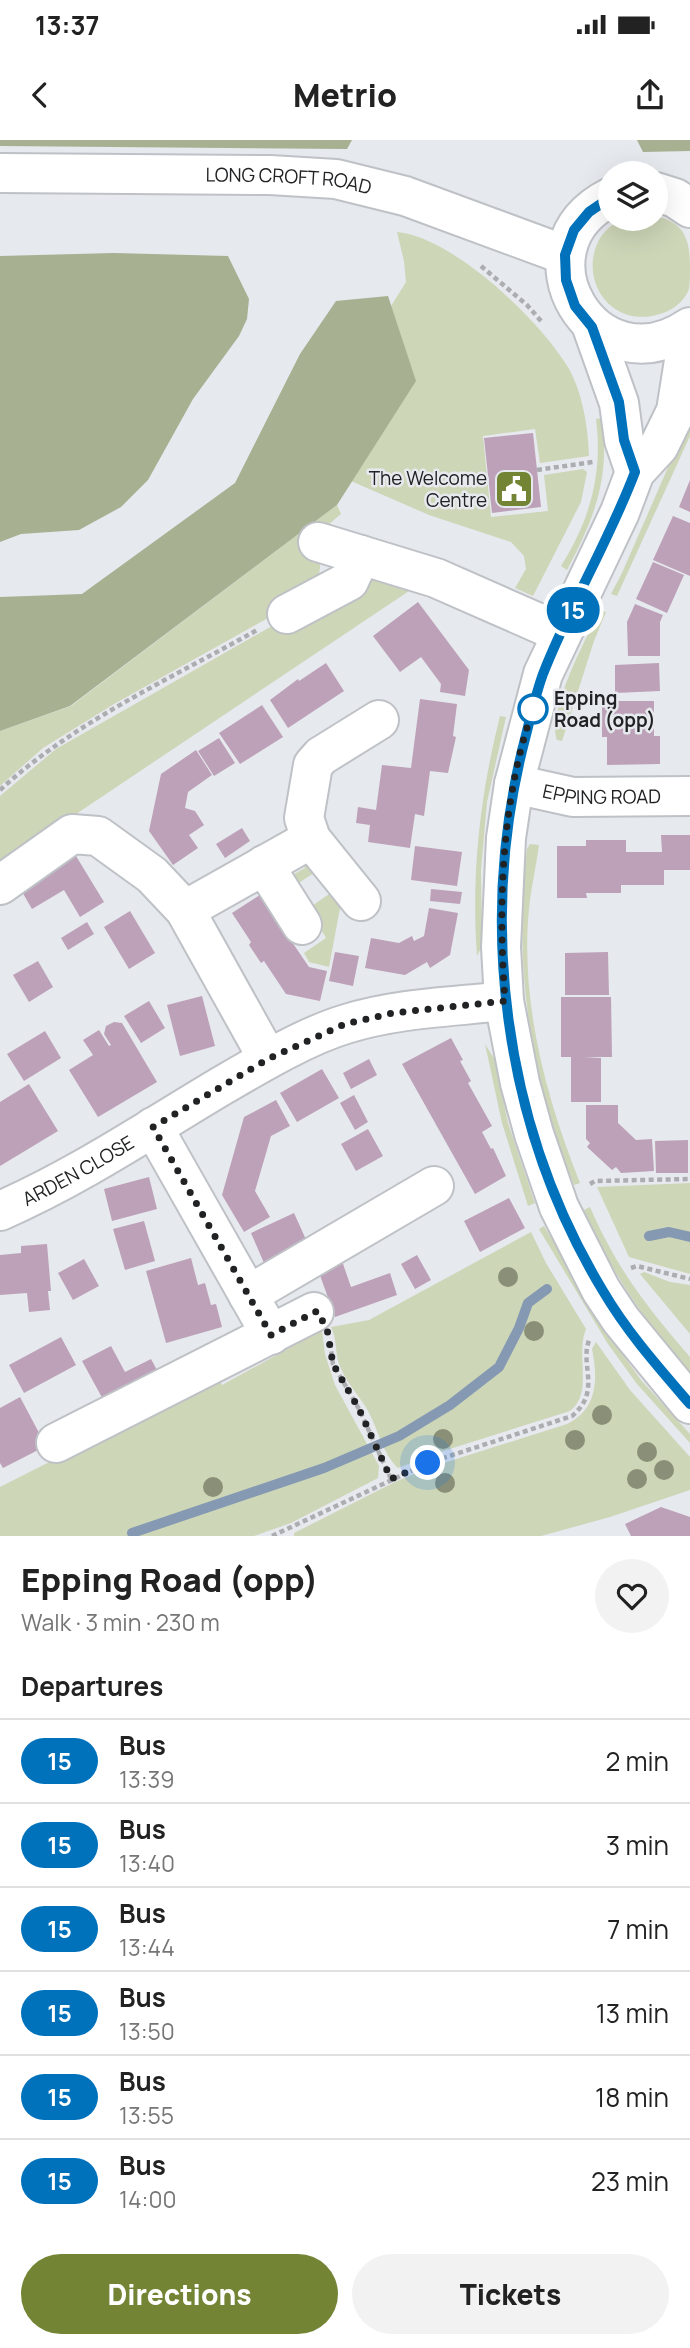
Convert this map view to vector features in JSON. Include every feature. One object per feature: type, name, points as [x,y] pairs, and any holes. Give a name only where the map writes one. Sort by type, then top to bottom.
[{"type":"street","name":"LONG CROFT ROAD","points":[[0,173],[270,175],[336,179],[405,196],[565,255]]},
{"type":"street","points":[[668,190],[690,185]]},
{"type":"street","points":[[668,196],[690,208]]},
{"type":"street","points":[[598,206],[574,230],[565,255],[566,280],[575,306],[592,327],[619,402],[624,440],[635,472]]},
{"type":"street","points":[[592,327],[617,341],[643,344],[667,341],[690,328]]},
{"type":"street","points":[[690,328],[676,411],[659,446],[635,472],[620,512],[543,674],[514,784],[506,838],[501,947],[505,1001],[520,1083],[559,1207],[596,1279],[621,1320],[690,1404]]},
{"type":"street","points":[[318,542],[436,578],[561,633]]},
{"type":"street","points":[[287,614],[349,581],[361,555]]},
{"type":"street","points":[[185,911],[288,852],[304,818],[313,765],[321,756],[379,720]]},
{"type":"street","name":"EPPING ROAD","points":[[514,784],[573,797],[690,796]]},
{"type":"street","points":[[0,885],[72,834],[98,836],[152,875],[185,911],[268,1059]]},
{"type":"street","points":[[288,852],[361,901]]},
{"type":"street","points":[[288,852],[302,925]]},
{"type":"street","name":"ARDEN CLOSE","points":[[0,1211],[43,1191],[268,1059],[345,1024],[393,1013],[505,1001]]},
{"type":"street","name":"ARDEN CLOSE","points":[[153,1127],[271,1335]]},
{"type":"street","points":[[248,1296],[434,1186]]},
{"type":"street","points":[[56,1443],[314,1312]]},
{"type":"path","points":[[474,261],[527,305],[544,325]]},
{"type":"path","points":[[537,470],[593,462]]},
{"type":"path","points":[[0,790],[54,746],[287,614]]},
{"type":"path","points":[[588,1184],[595,1181],[690,1179]]},
{"type":"path","points":[[627,1269],[637,1266],[690,1279]]},
{"type":"path","points":[[314,1312],[317,1311],[327,1329],[333,1364],[367,1425],[391,1479]]},
{"type":"path","points":[[272,1536],[287,1533],[391,1479],[463,1451],[572,1416],[581,1409],[587,1393],[590,1378],[587,1348],[589,1339],[595,1335]]},
{"type":"green space","points":[[0,140],[352,140],[347,149],[0,146]]},
{"type":"green space","points":[[637,140],[690,140],[690,151],[643,152]]},
{"type":"green space","points":[[668,220],[674,223],[684,234],[690,258],[689,289],[685,297],[671,310],[653,316],[625,314],[612,306],[602,296],[596,283],[593,269],[598,241],[606,231],[668,231]]},
{"type":"green space","points":[[397,232],[419,237],[444,249],[494,284],[556,350],[578,389],[586,423],[589,456],[540,463],[535,429],[483,436],[491,517],[548,511],[544,475],[583,469],[587,472],[581,502],[533,596],[515,588],[526,569],[524,556],[511,542],[429,515],[351,481],[415,381],[391,306],[406,282]]},
{"type":"green space","points":[[114,253],[228,256],[249,299],[247,319],[239,336],[193,399],[148,480],[121,507],[79,530],[21,534],[0,542],[0,256]]},
{"type":"green space","points":[[388,296],[416,381],[337,505],[70,706],[0,731],[0,597],[82,594],[235,483],[300,354],[336,301]]},
{"type":"green space","points":[[602,418],[604,460],[598,497],[567,570],[561,566],[580,531],[592,496],[598,458],[596,419]]},
{"type":"green space","points":[[686,426],[690,428],[690,436],[617,596],[611,594],[622,573]]},
{"type":"green space","points":[[337,505],[341,514],[321,531],[318,580],[281,605],[268,618],[114,704],[43,748],[0,786],[0,731],[71,706]]},
{"type":"green space","points":[[374,579],[421,583],[0,865],[0,796],[56,749],[272,626],[290,621]]},
{"type":"green space","points":[[600,610],[606,612],[562,741],[557,740],[555,727],[562,694]]},
{"type":"green space","points":[[500,716],[506,717],[487,802],[481,870],[482,946],[477,956],[476,865],[482,805]]},
{"type":"green space","points":[[530,844],[539,845],[530,901],[527,944],[532,1014],[556,1117],[580,1183],[574,1185],[546,1103],[529,1020],[522,935],[523,892],[527,849]]},
{"type":"green space","points":[[302,862],[322,870],[341,903],[329,967],[309,962],[304,953],[326,938],[309,908],[332,892],[317,871],[294,886],[289,877],[305,868]]},
{"type":"green space","points":[[485,1044],[495,1060],[508,1123],[535,1203],[528,1206],[502,1123]]},
{"type":"green space","points":[[690,1183],[690,1274],[629,1257],[597,1187]]},
{"type":"green space","points":[[590,1207],[634,1286],[690,1357],[690,1375],[617,1276],[584,1210]]},
{"type":"green space","points":[[544,1226],[613,1341],[641,1380],[690,1434],[690,1443],[637,1384],[608,1344],[539,1229]]},
{"type":"green space","points":[[531,1232],[546,1263],[586,1329],[582,1350],[583,1384],[577,1403],[570,1411],[398,1468],[384,1447],[365,1406],[341,1370],[331,1327],[369,1320]]},
{"type":"green space","points":[[644,1272],[670,1282],[690,1285],[690,1334],[640,1274]]},
{"type":"green space","points":[[322,1330],[325,1354],[335,1385],[379,1466],[378,1478],[291,1523],[254,1536],[0,1536],[0,1487],[217,1377],[222,1385]]},
{"type":"green space","points":[[596,1342],[630,1390],[690,1457],[690,1490],[610,1517],[541,1536],[294,1536],[294,1533],[428,1468],[567,1424],[577,1418],[590,1402],[593,1392],[595,1371],[592,1349]]},
{"type":"building","name":"The Welcome Centre","points":[[533,433],[541,507],[492,513],[484,438]]},
{"type":"building","points":[[690,480],[690,512],[679,507]]},
{"type":"building","points":[[673,516],[690,523],[690,576],[653,560]]},
{"type":"building","points":[[653,562],[684,575],[667,613],[636,599]]},
{"type":"building","points":[[418,602],[469,670],[465,696],[440,692],[441,684],[421,657],[400,672],[373,636]]},
{"type":"building","points":[[635,604],[663,615],[660,622],[660,656],[628,656],[627,622]]},
{"type":"building","points":[[326,663],[344,691],[288,728],[270,700]]},
{"type":"building","points":[[659,663],[660,691],[615,693],[615,665]]},
{"type":"building","points":[[420,699],[457,704],[453,736],[456,737],[448,773],[430,771],[424,816],[415,814],[410,848],[368,842],[370,825],[356,823],[358,807],[376,810],[382,765],[411,768]]},
{"type":"building","points":[[602,701],[654,701],[654,736],[660,736],[660,764],[607,765],[607,737],[602,737]]},
{"type":"building","points":[[262,705],[283,737],[240,764],[219,733]]},
{"type":"building","points":[[219,738],[235,763],[214,776],[198,751]]},
{"type":"building","points":[[196,750],[212,775],[188,792],[185,808],[195,811],[204,825],[189,835],[198,848],[173,865],[149,831],[161,774]]},
{"type":"building","points":[[242,828],[250,841],[225,858],[216,844]]},
{"type":"building","points":[[661,835],[690,835],[690,870],[664,870],[664,885],[621,885],[621,893],[586,893],[587,898],[557,898],[557,846],[586,846],[586,840],[626,840],[626,852],[662,852]]},
{"type":"building","points":[[415,846],[462,852],[457,886],[411,880]]},
{"type":"building","points":[[76,856],[104,902],[80,917],[64,890],[32,909],[21,890]]},
{"type":"building","points":[[431,889],[462,892],[460,904],[430,901]]},
{"type":"building","points":[[260,895],[309,967],[327,971],[320,1001],[286,994],[264,961],[261,963],[249,945],[251,942],[232,913]]},
{"type":"building","points":[[429,908],[458,913],[450,955],[430,968],[427,962],[405,975],[365,968],[371,938],[399,943],[412,936],[414,941],[424,936]]},
{"type":"building","points":[[130,911],[155,953],[129,969],[104,927]]},
{"type":"building","points":[[87,922],[94,934],[68,950],[61,938]]},
{"type":"building","points":[[335,952],[359,956],[353,986],[329,981]]},
{"type":"building","points":[[608,952],[609,995],[565,995],[565,953]]},
{"type":"building","points":[[38,961],[53,987],[29,1002],[13,975]]},
{"type":"building","points":[[202,996],[215,1046],[180,1056],[167,1005]]},
{"type":"building","points":[[561,997],[611,997],[612,1057],[584,1057],[601,1058],[601,1102],[571,1102],[571,1057],[561,1057]]},
{"type":"building","points":[[149,1001],[165,1028],[141,1043],[124,1016]]},
{"type":"building","points":[[114,1022],[122,1023],[157,1082],[98,1117],[69,1070],[93,1055],[83,1040],[99,1030],[109,1046],[111,1045],[104,1034],[106,1026]]},
{"type":"building","points":[[45,1031],[61,1058],[24,1081],[7,1054]]},
{"type":"building","points":[[451,1038],[471,1081],[468,1083],[492,1126],[482,1132],[506,1176],[475,1194],[402,1064]]},
{"type":"building","points":[[369,1059],[377,1075],[351,1089],[343,1073]]},
{"type":"building","points":[[322,1069],[339,1098],[297,1122],[280,1093]]},
{"type":"building","points":[[29,1084],[58,1131],[0,1166],[0,1102]]},
{"type":"building","points":[[354,1095],[368,1122],[355,1130],[340,1103]]},
{"type":"building","points":[[276,1100],[290,1126],[271,1136],[255,1191],[270,1217],[244,1232],[222,1195],[244,1117]]},
{"type":"building","points":[[586,1105],[618,1105],[618,1123],[636,1140],[652,1139],[654,1171],[621,1173],[616,1167],[612,1170],[587,1147],[590,1143],[586,1139]]},
{"type":"building","points":[[368,1129],[383,1156],[356,1171],[341,1144]]},
{"type":"building","points":[[688,1140],[688,1173],[656,1173],[655,1141]]},
{"type":"building","points":[[149,1177],[157,1209],[112,1221],[104,1189]]},
{"type":"building","points":[[509,1198],[525,1228],[480,1252],[464,1221]]},
{"type":"building","points":[[294,1213],[308,1244],[264,1263],[251,1233]]},
{"type":"building","points":[[144,1221],[155,1261],[125,1270],[113,1229]]},
{"type":"building","points":[[47,1244],[50,1310],[29,1312],[27,1293],[0,1295],[0,1255],[21,1253],[21,1246]]},
{"type":"building","points":[[417,1255],[431,1280],[415,1289],[401,1264]]},
{"type":"building","points":[[191,1258],[198,1285],[205,1283],[211,1305],[216,1304],[222,1327],[166,1343],[146,1271]]},
{"type":"building","points":[[341,1258],[351,1287],[390,1273],[397,1295],[335,1317],[317,1267]]},
{"type":"building","points":[[84,1259],[99,1286],[73,1300],[58,1273]]},
{"type":"building","points":[[61,1337],[76,1365],[24,1393],[9,1365]]},
{"type":"building","points":[[111,1346],[125,1372],[151,1359],[158,1372],[105,1403],[82,1361]]},
{"type":"building","points":[[20,1397],[46,1446],[3,1468],[0,1463],[0,1408]]},
{"type":"building","points":[[661,1507],[690,1517],[690,1536],[631,1536],[625,1524]]},
{"type":"waterway","points":[[649,1236],[669,1232],[690,1237]]},
{"type":"waterway","points":[[132,1533],[324,1468],[399,1436],[450,1405],[499,1367],[519,1328],[528,1303],[547,1289]]},
{"type":"bus line","name":"15","points":[[598,205],[574,230],[565,255],[566,280],[575,306],[592,327],[619,402],[624,440],[635,472],[620,512],[543,674],[532,710],[514,784],[506,838],[501,947],[505,1001],[520,1083],[559,1207],[601,1290],[621,1320],[690,1404]]},
{"type":"place","name":"The Welcome Centre","points":[[514,489]]},
{"type":"place","name":"Epping Road (opp)","points":[[533,709]]},
{"type":"route","points":[[428,1463],[391,1479],[359,1409],[333,1364],[327,1329],[317,1311],[271,1335],[153,1127],[268,1059],[345,1024],[393,1013],[505,1001],[501,947],[506,838],[514,784],[533,709]]}]
